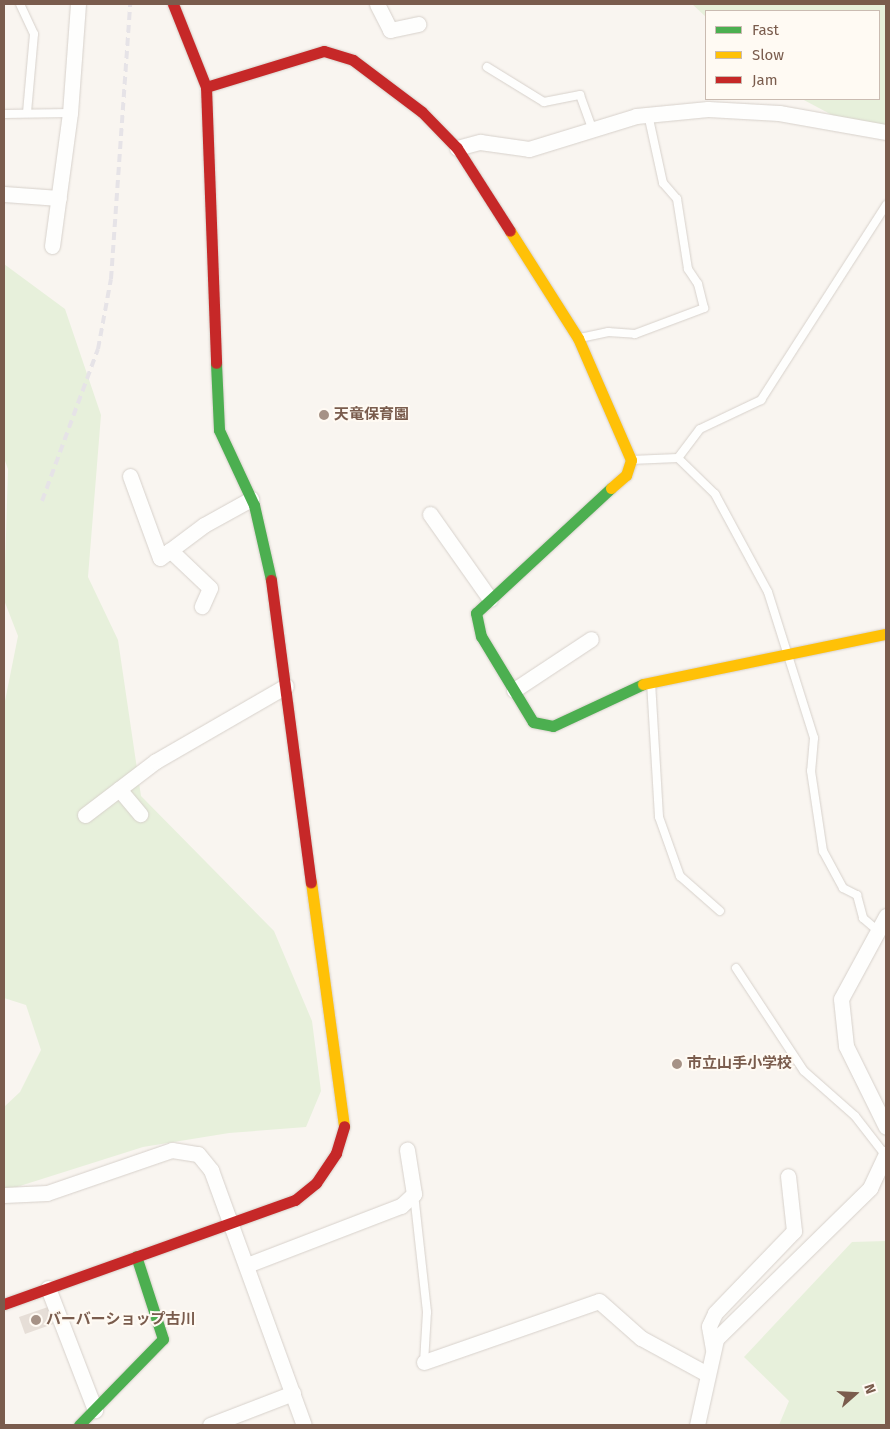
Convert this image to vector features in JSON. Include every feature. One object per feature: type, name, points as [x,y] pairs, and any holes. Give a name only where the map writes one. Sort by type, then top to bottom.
[{"type":"street","points":[[52,246],[70,113],[78,4]]},
{"type":"street","points":[[4,1304],[295,1200],[316,1183],[336,1153],[344,1126],[266,542],[251,499],[219,430],[206,87],[173,4]]},
{"type":"street","points":[[377,4],[390,30],[418,24]]},
{"type":"street","points":[[206,87],[324,51],[353,60],[422,112],[457,148],[578,338],[631,460],[626,475],[476,613],[481,636],[533,722],[553,726],[651,680],[886,634]]},
{"type":"street","points":[[457,148],[480,142],[529,149],[648,114],[708,109],[780,113],[886,132]]},
{"type":"street","points":[[4,194],[59,198]]},
{"type":"street","points":[[130,476],[160,558],[251,499]]},
{"type":"street","points":[[430,514],[490,599]]},
{"type":"street","points":[[170,550],[210,588],[202,606]]},
{"type":"street","points":[[514,690],[591,639]]},
{"type":"street","points":[[85,815],[156,761],[286,686]]},
{"type":"street","points":[[119,789],[140,814]]},
{"type":"street","points":[[886,916],[846,983],[842,1028],[846,1046],[886,1128]]},
{"type":"street","points":[[4,1195],[46,1194],[172,1150],[198,1154],[211,1170],[304,1425]]},
{"type":"street","points":[[247,1265],[381,1216],[414,1194],[407,1150]]},
{"type":"street","points":[[697,1425],[704,1405],[707,1374],[716,1340],[870,1188],[886,1154]]},
{"type":"street","points":[[713,1349],[709,1326],[715,1313],[794,1231],[788,1176]]},
{"type":"street","points":[[79,1425],[163,1339],[136,1256]]},
{"type":"street","points":[[48,1288],[94,1410]]},
{"type":"street","points":[[424,1362],[599,1301],[641,1338],[707,1374]]},
{"type":"street","points":[[210,1425],[293,1393]]},
{"type":"lane","points":[[20,4],[34,34],[27,112]]},
{"type":"lane","points":[[487,67],[544,102],[580,95],[593,131]]},
{"type":"lane","points":[[4,114],[27,112],[70,113]]},
{"type":"lane","points":[[578,338],[608,332],[635,334],[704,308],[698,284],[688,269],[677,199],[663,182],[648,114]]},
{"type":"lane","points":[[678,458],[700,429],[762,400],[886,204]]},
{"type":"lane","points":[[631,460],[678,458],[715,494],[768,592],[814,738],[811,771],[823,850],[843,888],[857,896],[863,918],[878,930]]},
{"type":"lane","points":[[651,680],[659,817],[680,876],[720,911]]},
{"type":"lane","points":[[736,968],[804,1071],[855,1116],[886,1154]]},
{"type":"lane","points":[[414,1194],[427,1312],[424,1362]]},
{"type":"green space","points":[[692,4],[885,4],[886,137],[864,132],[804,100],[880,100],[880,10],[705,10],[705,16]]},
{"type":"green space","points":[[4,264],[65,309],[101,415],[88,577],[118,640],[141,796],[274,931],[312,1021],[321,1091],[306,1127],[229,1133],[143,1147],[4,1191],[4,1107],[20,1092],[41,1050],[26,1005],[4,998],[4,706],[18,636],[4,600],[8,469],[4,458]]},
{"type":"green space","points":[[886,1241],[886,1425],[779,1425],[789,1401],[744,1357],[852,1242]]},
{"type":"building","name":"バーバーショップ古川","points":[[48,1307],[53,1324],[25,1334],[19,1317]]},
{"type":"railway","points":[[42,501],[98,349],[111,279],[130,4]]},
{"type":"traffic: fast","points":[[216,363],[219,430],[254,505],[271,580]]},
{"type":"traffic: fast","points":[[611,488],[476,613],[481,636],[533,722],[553,726],[643,684]]},
{"type":"traffic: fast","points":[[79,1425],[163,1339],[136,1256]]},
{"type":"traffic: slow","points":[[510,231],[578,338],[631,460],[626,475],[611,488]]},
{"type":"traffic: slow","points":[[643,684],[885,634]]},
{"type":"traffic: slow","points":[[311,882],[344,1126]]},
{"type":"traffic: jam","points":[[173,4],[206,87],[216,363]]},
{"type":"traffic: jam","points":[[206,87],[324,51],[353,60],[422,112],[457,148],[510,231]]},
{"type":"traffic: jam","points":[[271,580],[311,882]]},
{"type":"traffic: jam","points":[[4,1304],[295,1200],[316,1183],[336,1153],[344,1126]]},
{"type":"place","name":"天竜保育園","points":[[324,415]]},
{"type":"place","name":"市立山手小学校","points":[[677,1064]]},
{"type":"place","name":"バーバーショップ古川","points":[[36,1320]]}]
